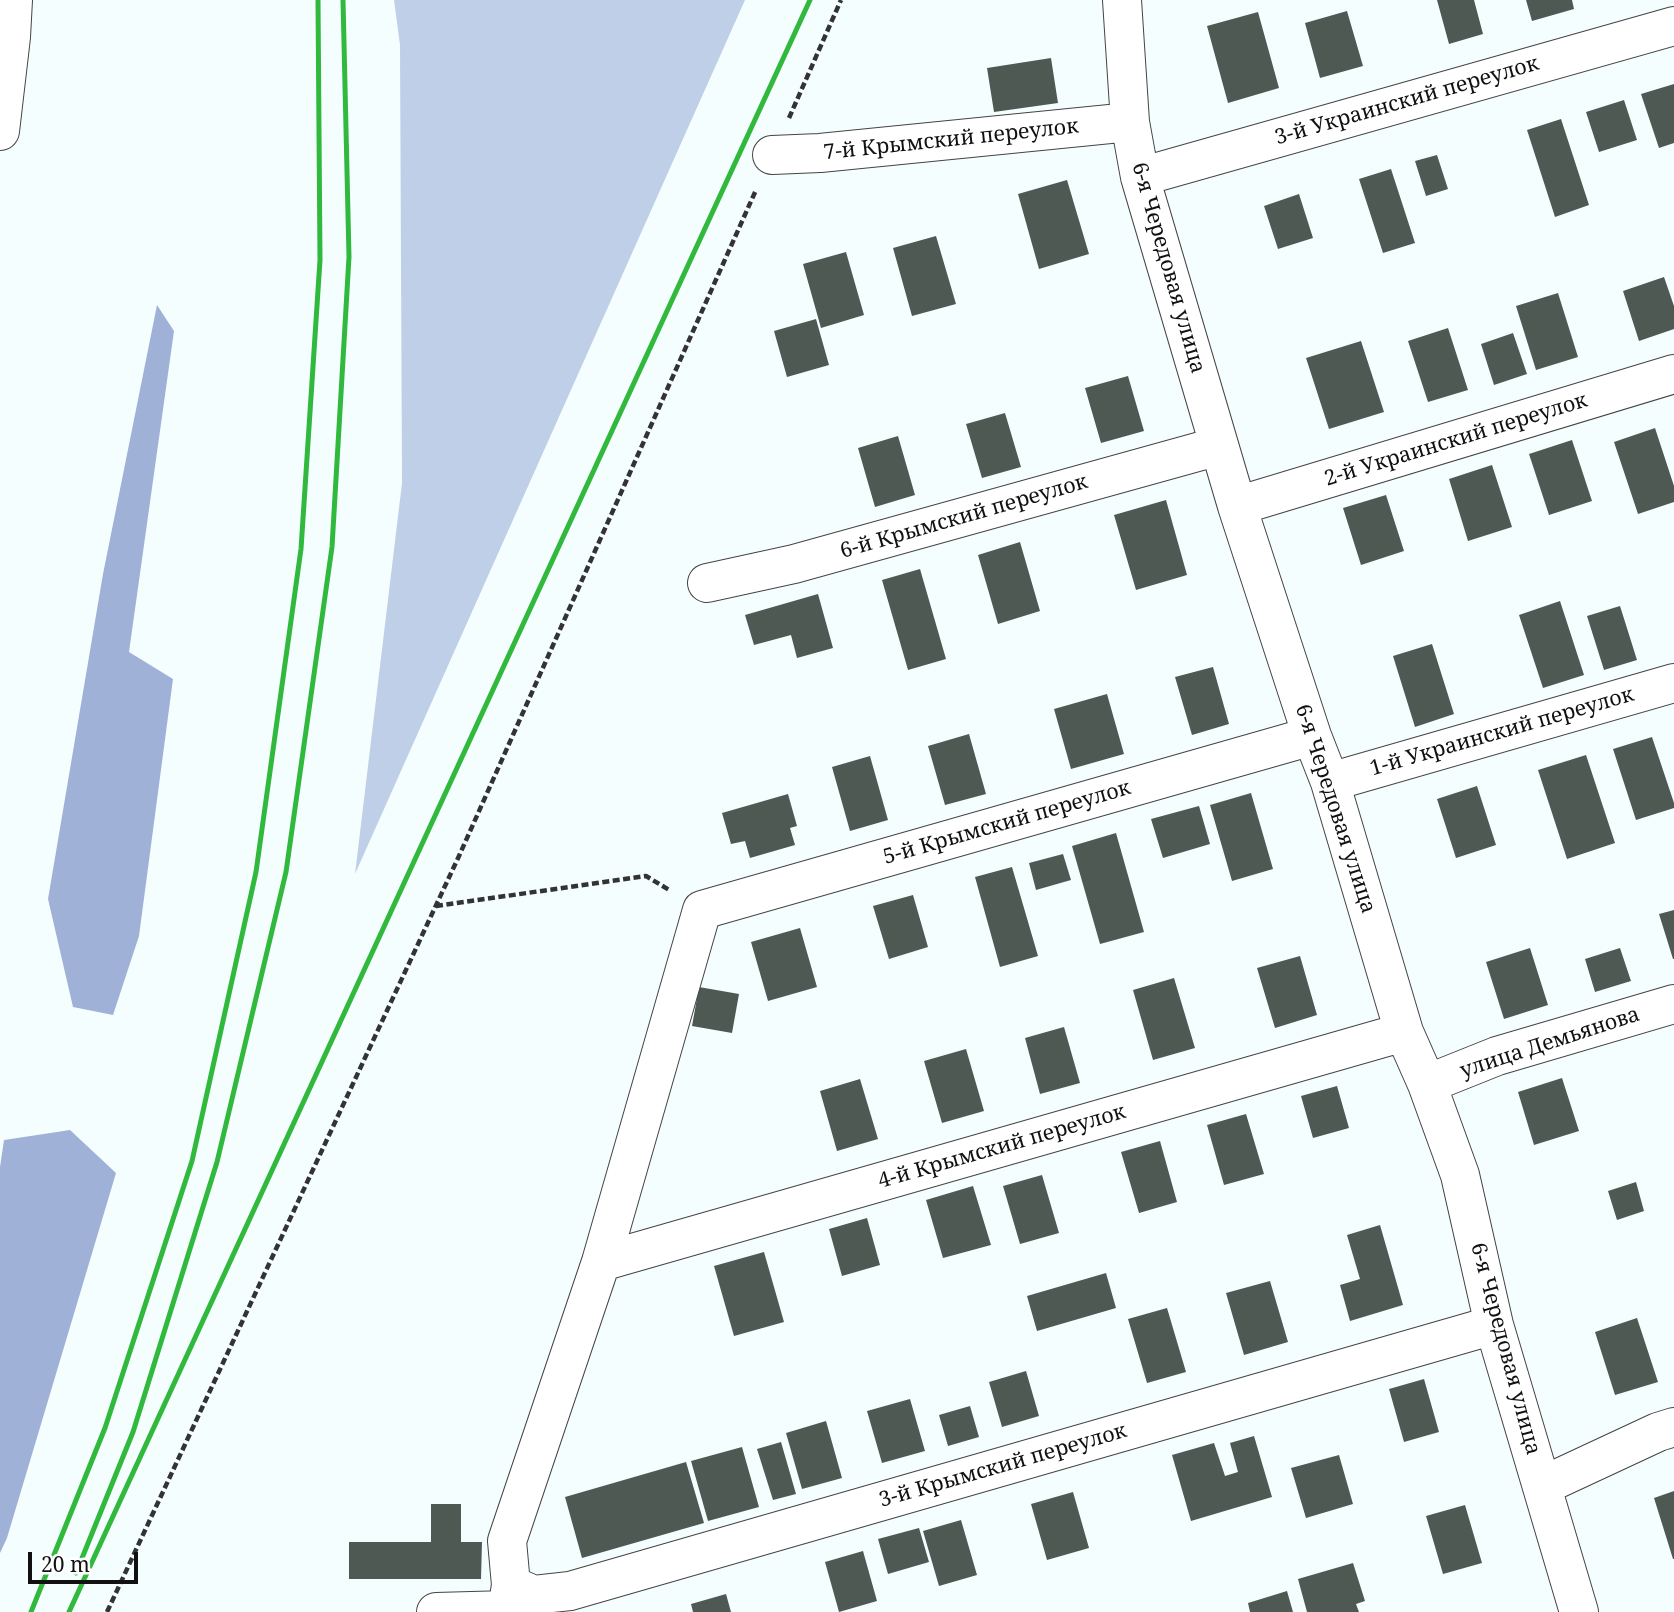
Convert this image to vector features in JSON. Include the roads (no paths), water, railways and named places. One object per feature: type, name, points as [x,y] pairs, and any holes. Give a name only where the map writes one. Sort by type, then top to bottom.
[{"type":"street","points":[[0,131],[13,0]]},
{"type":"street","name":"6-я Чередовая улица","points":[[1122,0],[1130,122],[1140,177],[1237,506],[1312,736],[1330,782],[1404,1032],[1427,1084],[1460,1175],[1494,1325],[1577,1612]]},
{"type":"street","name":"3-й Украинский переулок","points":[[1140,177],[1674,26]]},
{"type":"street","name":"7-й Крымский переулок","points":[[772,155],[820,153],[1130,122]]},
{"type":"street","name":"2-й Украинский переулок","points":[[1237,506],[1674,374]]},
{"type":"street","name":"6-й Крымский переулок","points":[[707,583],[794,564],[1219,446]]},
{"type":"street","name":"1-й Украинский переулок","points":[[1330,782],[1674,683]]},
{"type":"street","name":"5-й Крымский переулок","points":[[601,1262],[702,910],[1312,736]]},
{"type":"street","name":"улица Демьянова","points":[[1427,1084],[1497,1056],[1674,1004]]},
{"type":"street","name":"4-й Крымский переулок","points":[[601,1262],[1404,1032]]},
{"type":"street","points":[[509,1603],[507,1541],[601,1262]]},
{"type":"street","name":"3-й Крымский переулок","points":[[436,1612],[509,1603],[534,1595],[570,1591],[1494,1325]]},
{"type":"street","points":[[1542,1486],[1674,1427]]},
{"type":"railway","points":[[31,1612],[105,1428],[192,1161],[256,872],[301,549],[320,260],[318,0]]},
{"type":"railway","points":[[76,1573],[133,1432],[217,1162],[286,872],[332,547],[349,257],[343,0]]},
{"type":"railway","points":[[69,1612],[810,0]]}]
